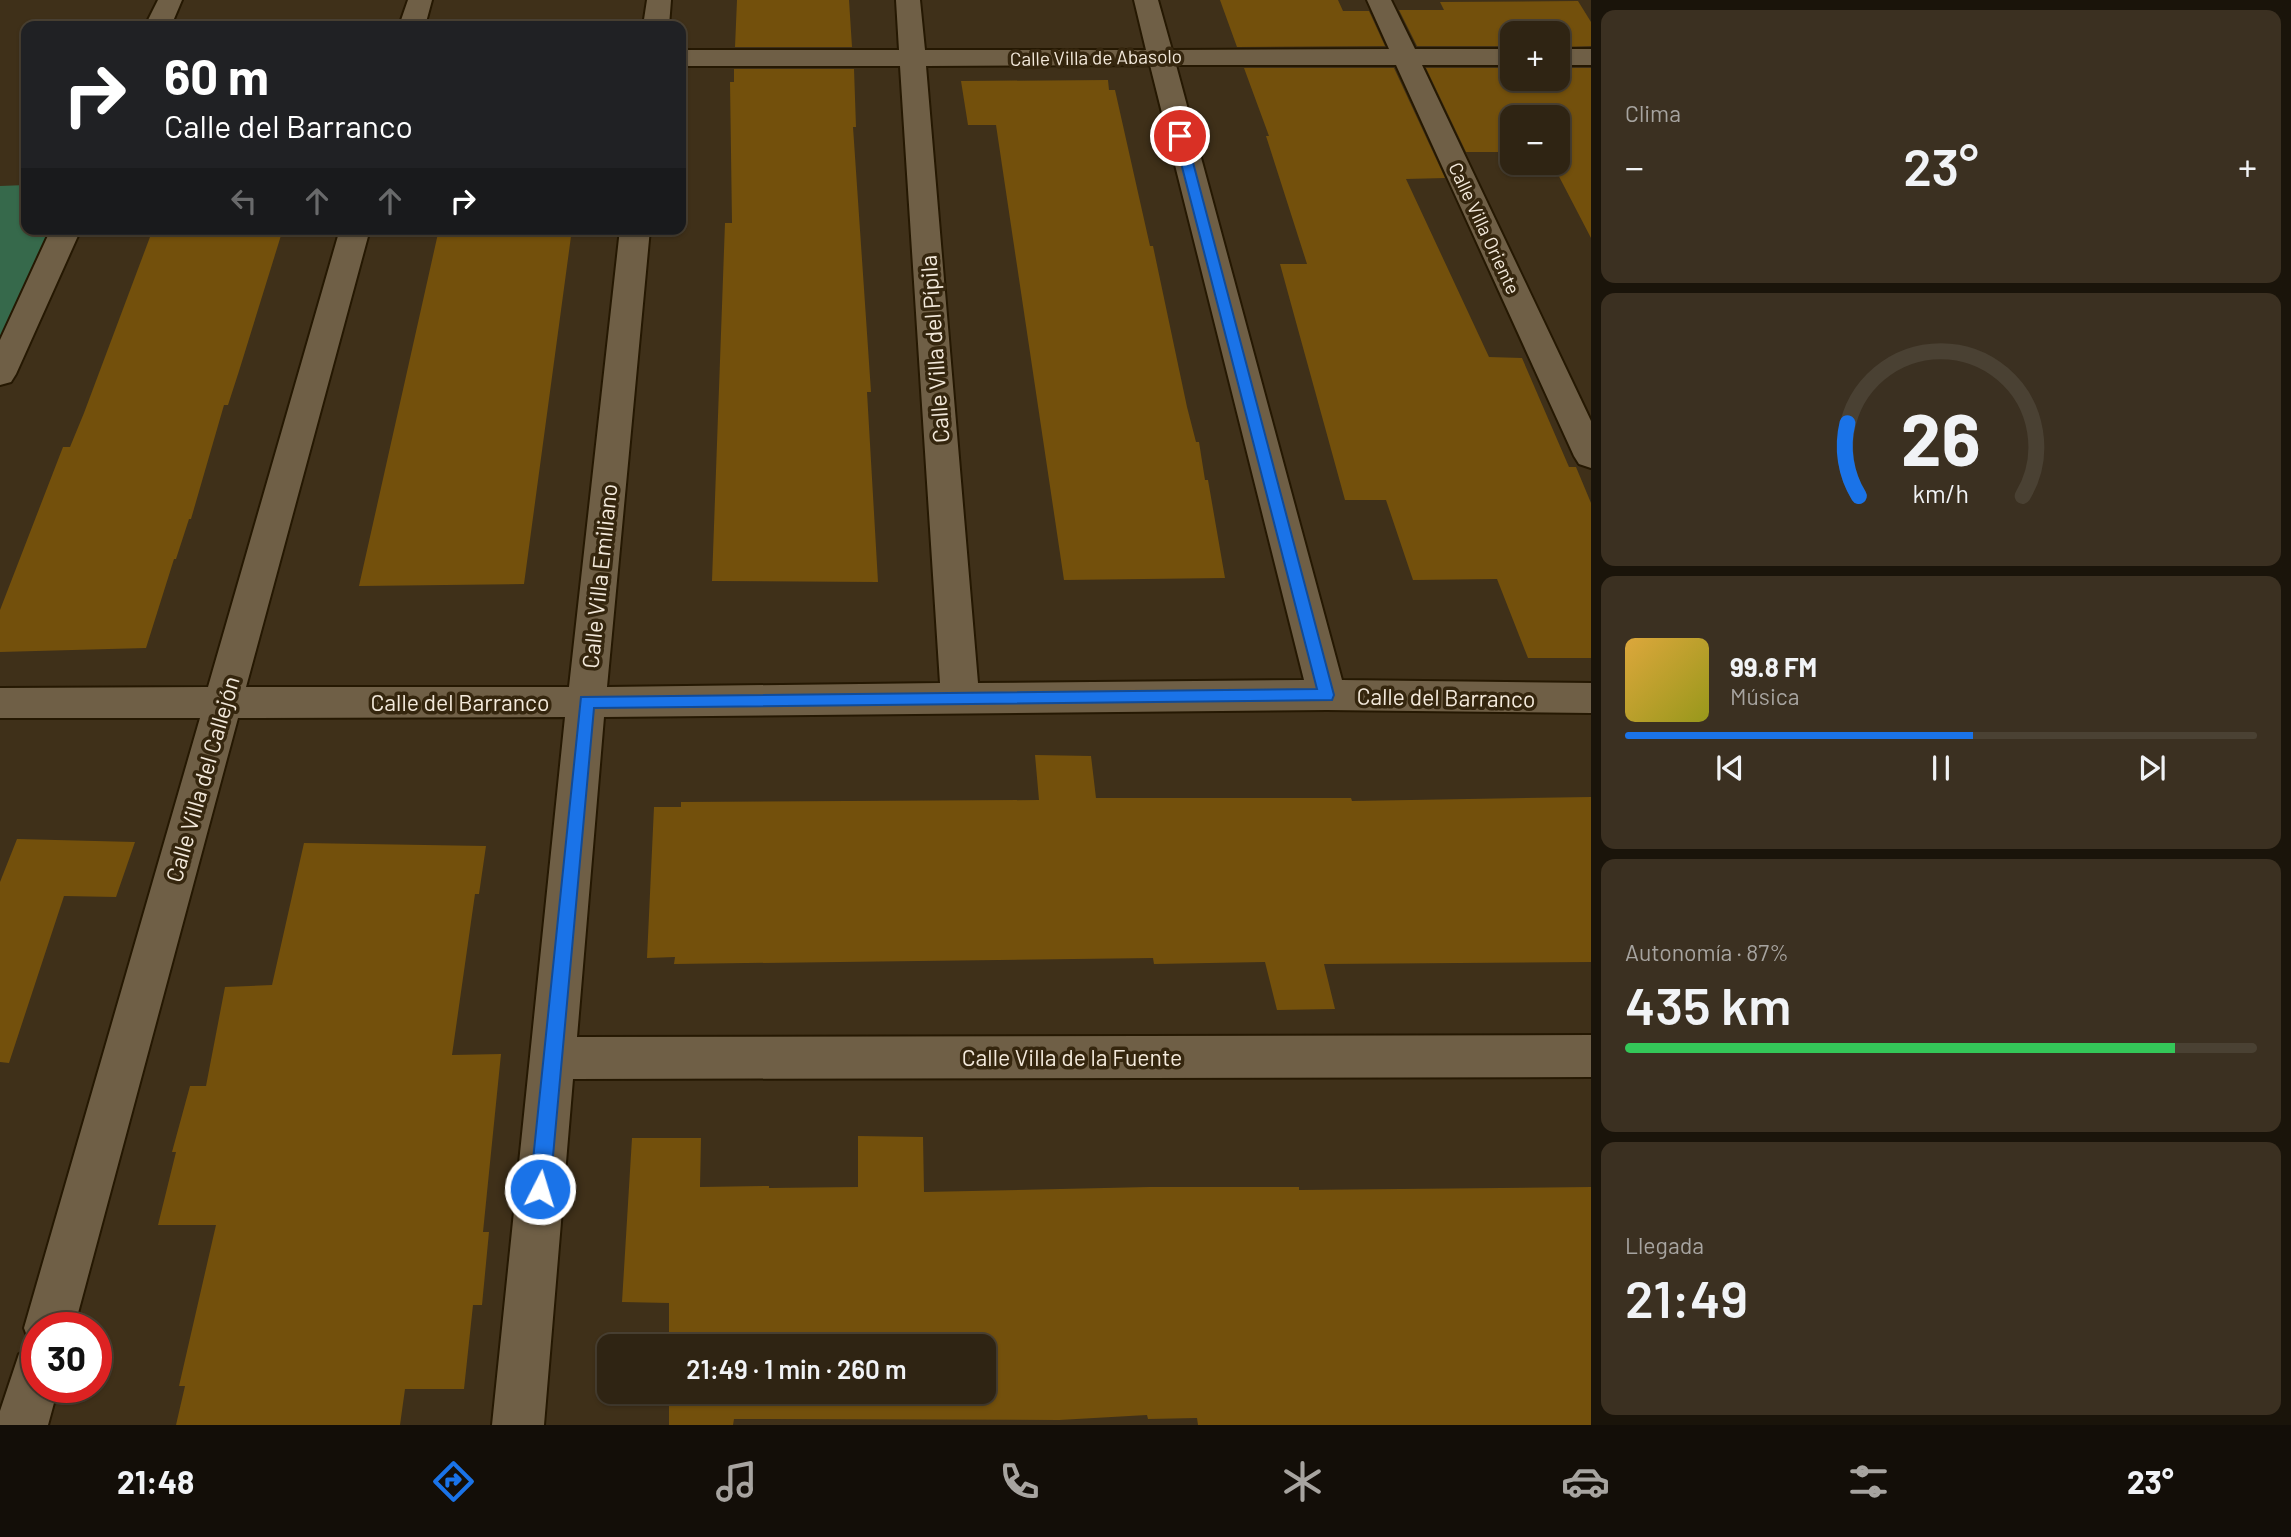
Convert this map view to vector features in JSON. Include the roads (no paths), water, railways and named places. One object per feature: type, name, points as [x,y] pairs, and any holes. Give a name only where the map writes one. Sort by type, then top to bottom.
[{"type":"street","points":[[160,21],[170,0]]},
{"type":"street","points":[[414,21],[420,0]]},
{"type":"street","points":[[657,21],[659,0]]},
{"type":"street","name":"Calle Villa del Pípila","points":[[908,0],[960,698]]},
{"type":"street","points":[[1146,0],[1326,695]]},
{"type":"street","name":"Calle Villa Oriente","points":[[1379,0],[1591,456]]},
{"type":"street","name":"Calle Villa de Abasolo","points":[[686,58],[1500,57]]},
{"type":"street","points":[[1570,57],[1591,57]]},
{"type":"street","points":[[0,374],[63,235]]},
{"type":"street","name":"Calle Villa del Callejón","points":[[53,1312],[353,235]]},
{"type":"street","name":"Calle Villa Emiliano","points":[[518,1425],[586,702],[634,235]]},
{"type":"street","name":"Calle del Barranco","points":[[0,703],[586,702],[1326,695],[1591,698]]},
{"type":"street","name":"Calle Villa de la Fuente","points":[[552,1059],[1591,1056]]},
{"type":"street","points":[[22,1425],[28,1403]]}]
